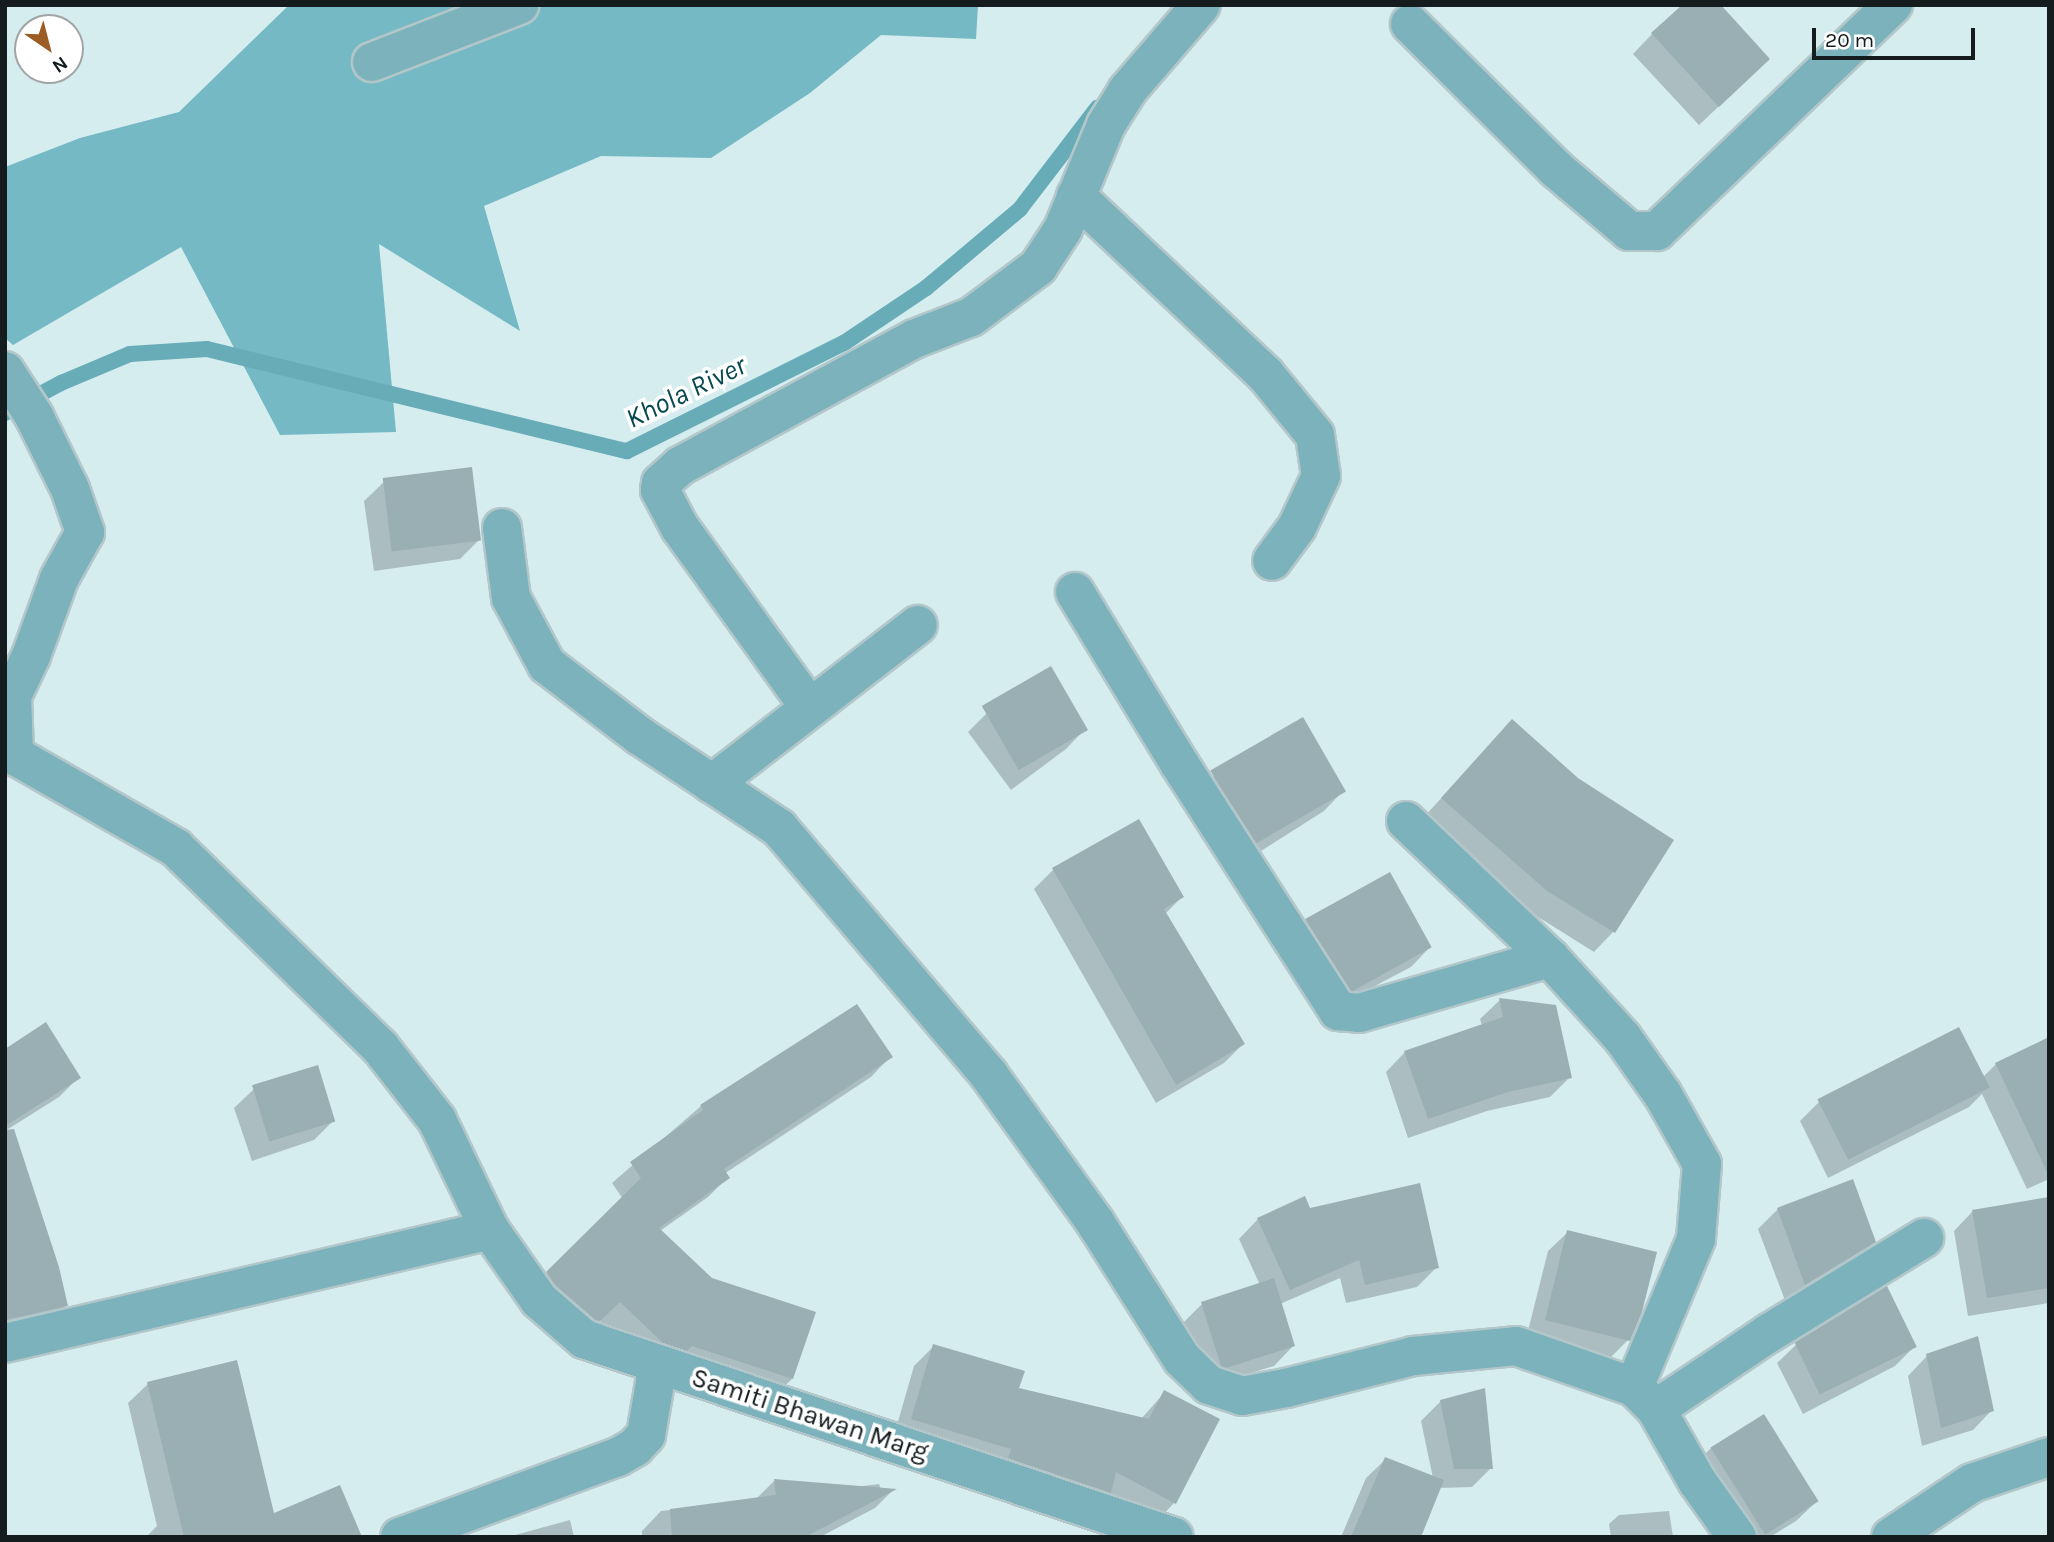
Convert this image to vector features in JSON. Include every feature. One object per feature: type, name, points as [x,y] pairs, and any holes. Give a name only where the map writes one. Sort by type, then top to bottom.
[{"type":"street","points":[[372,62],[519,5]]},
{"type":"street","points":[[810,708],[680,528],[660,490],[661,483],[680,466],[914,339],[971,317],[1038,267],[1063,229],[1106,125],[1127,91],[1201,5]]},
{"type":"street","points":[[1410,24],[1556,169],[1629,231],[1657,231],[1894,5]]},
{"type":"street","points":[[1076,197],[1265,374],[1315,435],[1321,476],[1297,527],[1272,561]]},
{"type":"street","points":[[10,752],[12,696],[59,579],[85,532],[70,489],[18,391]]},
{"type":"street","points":[[502,528],[511,598],[547,665],[640,736],[779,828],[989,1075],[1094,1222],[1182,1359],[1209,1385],[1242,1396],[1286,1388],[1413,1356],[1516,1346],[1645,1398],[1697,1481],[1737,1537]]},
{"type":"street","points":[[1075,592],[1179,763],[1338,1011],[1359,1013],[1549,958]]},
{"type":"street","points":[[712,784],[918,625]]},
{"type":"street","name":"Samiti Bhawan Marg","points":[[10,752],[176,848],[380,1046],[437,1121],[490,1230],[539,1300],[584,1339],[1174,1537]]},
{"type":"street","points":[[1406,821],[1549,958],[1622,1037],[1663,1095],[1702,1164],[1696,1239],[1645,1398]]},
{"type":"street","points":[[5,1343],[490,1230]]},
{"type":"street","points":[[1645,1398],[1769,1333],[1924,1238]]},
{"type":"street","points":[[400,1537],[481,1522],[635,1447],[646,1435],[658,1365]]},
{"type":"street","points":[[1891,1537],[1972,1483],[2049,1457]]},
{"type":"shaded area","points":[[289,5],[978,5],[976,39],[881,35],[810,93],[711,158],[601,156],[484,206],[520,331],[379,244],[396,432],[280,435],[181,247],[13,345],[5,338],[5,167],[80,138],[179,112]]},
{"type":"building","points":[[1682,5],[1721,5],[1770,59],[1719,107],[1651,33]]},
{"type":"building","points":[[472,467],[481,540],[392,551],[383,478]]},
{"type":"building","points":[[1051,666],[1088,730],[1019,770],[982,706]]},
{"type":"building","points":[[1303,717],[1346,791],[1253,845],[1210,771]]},
{"type":"building","points":[[1512,719],[1578,778],[1674,840],[1615,933],[1547,891],[1441,798]]},
{"type":"building","points":[[1139,819],[1184,897],[1164,909],[1245,1044],[1176,1085],[1052,868]]},
{"type":"building","points":[[1390,872],[1432,947],[1347,994],[1305,919]]},
{"type":"building","points":[[1499,998],[1556,1005],[1572,1078],[1508,1092],[1428,1119],[1404,1051],[1503,1017]]},
{"type":"building","points":[[857,1004],[893,1057],[724,1169],[730,1178],[659,1228],[712,1278],[816,1312],[793,1379],[692,1346],[687,1351],[663,1343],[620,1302],[600,1321],[595,1320],[555,1285],[546,1272],[641,1178],[630,1162],[703,1110],[700,1105]]},
{"type":"building","points":[[46,1022],[81,1078],[5,1126],[5,1049]]},
{"type":"building","points":[[1959,1027],[1990,1088],[1848,1160],[1817,1099]]},
{"type":"building","points":[[2049,1037],[2049,1176],[1995,1063]]},
{"type":"building","points":[[318,1065],[335,1121],[269,1142],[252,1085]]},
{"type":"building","points":[[14,1129],[59,1267],[68,1306],[5,1320],[5,1130]]},
{"type":"building","points":[[1853,1179],[1876,1242],[1805,1285],[1777,1208]]},
{"type":"building","points":[[1420,1183],[1439,1268],[1365,1285],[1359,1260],[1290,1290],[1257,1218],[1305,1196],[1310,1208]]},
{"type":"building","points":[[2049,1197],[2049,1288],[1987,1298],[1972,1210]]},
{"type":"building","points":[[1567,1230],[1657,1252],[1642,1312],[1630,1341],[1545,1320]]},
{"type":"building","points":[[1274,1278],[1295,1346],[1226,1368],[1221,1366],[1201,1302]]},
{"type":"building","points":[[1887,1286],[1917,1347],[1820,1394],[1790,1333]]},
{"type":"building","points":[[1978,1336],[1994,1411],[1941,1428],[1926,1354]]},
{"type":"building","points":[[933,1344],[1025,1371],[1019,1388],[1149,1419],[1164,1390],[1220,1419],[1176,1504],[1116,1472],[1111,1493],[1008,1458],[1011,1449],[911,1419]]},
{"type":"building","points":[[237,1360],[274,1513],[340,1485],[362,1537],[184,1537],[147,1382]]},
{"type":"building","points":[[1485,1388],[1493,1469],[1454,1469],[1440,1400]]},
{"type":"building","points":[[1764,1414],[1819,1501],[1765,1535],[1711,1447]]},
{"type":"building","points":[[1385,1457],[1444,1480],[1421,1537],[1351,1537]]},
{"type":"building","points":[[774,1479],[897,1489],[805,1537],[672,1537],[670,1509],[776,1495]]},
{"type":"waterway","name":"Khola River","points":[[5,413],[61,383],[130,354],[207,349],[627,451],[844,343],[926,288],[1020,209],[1098,107]]}]
